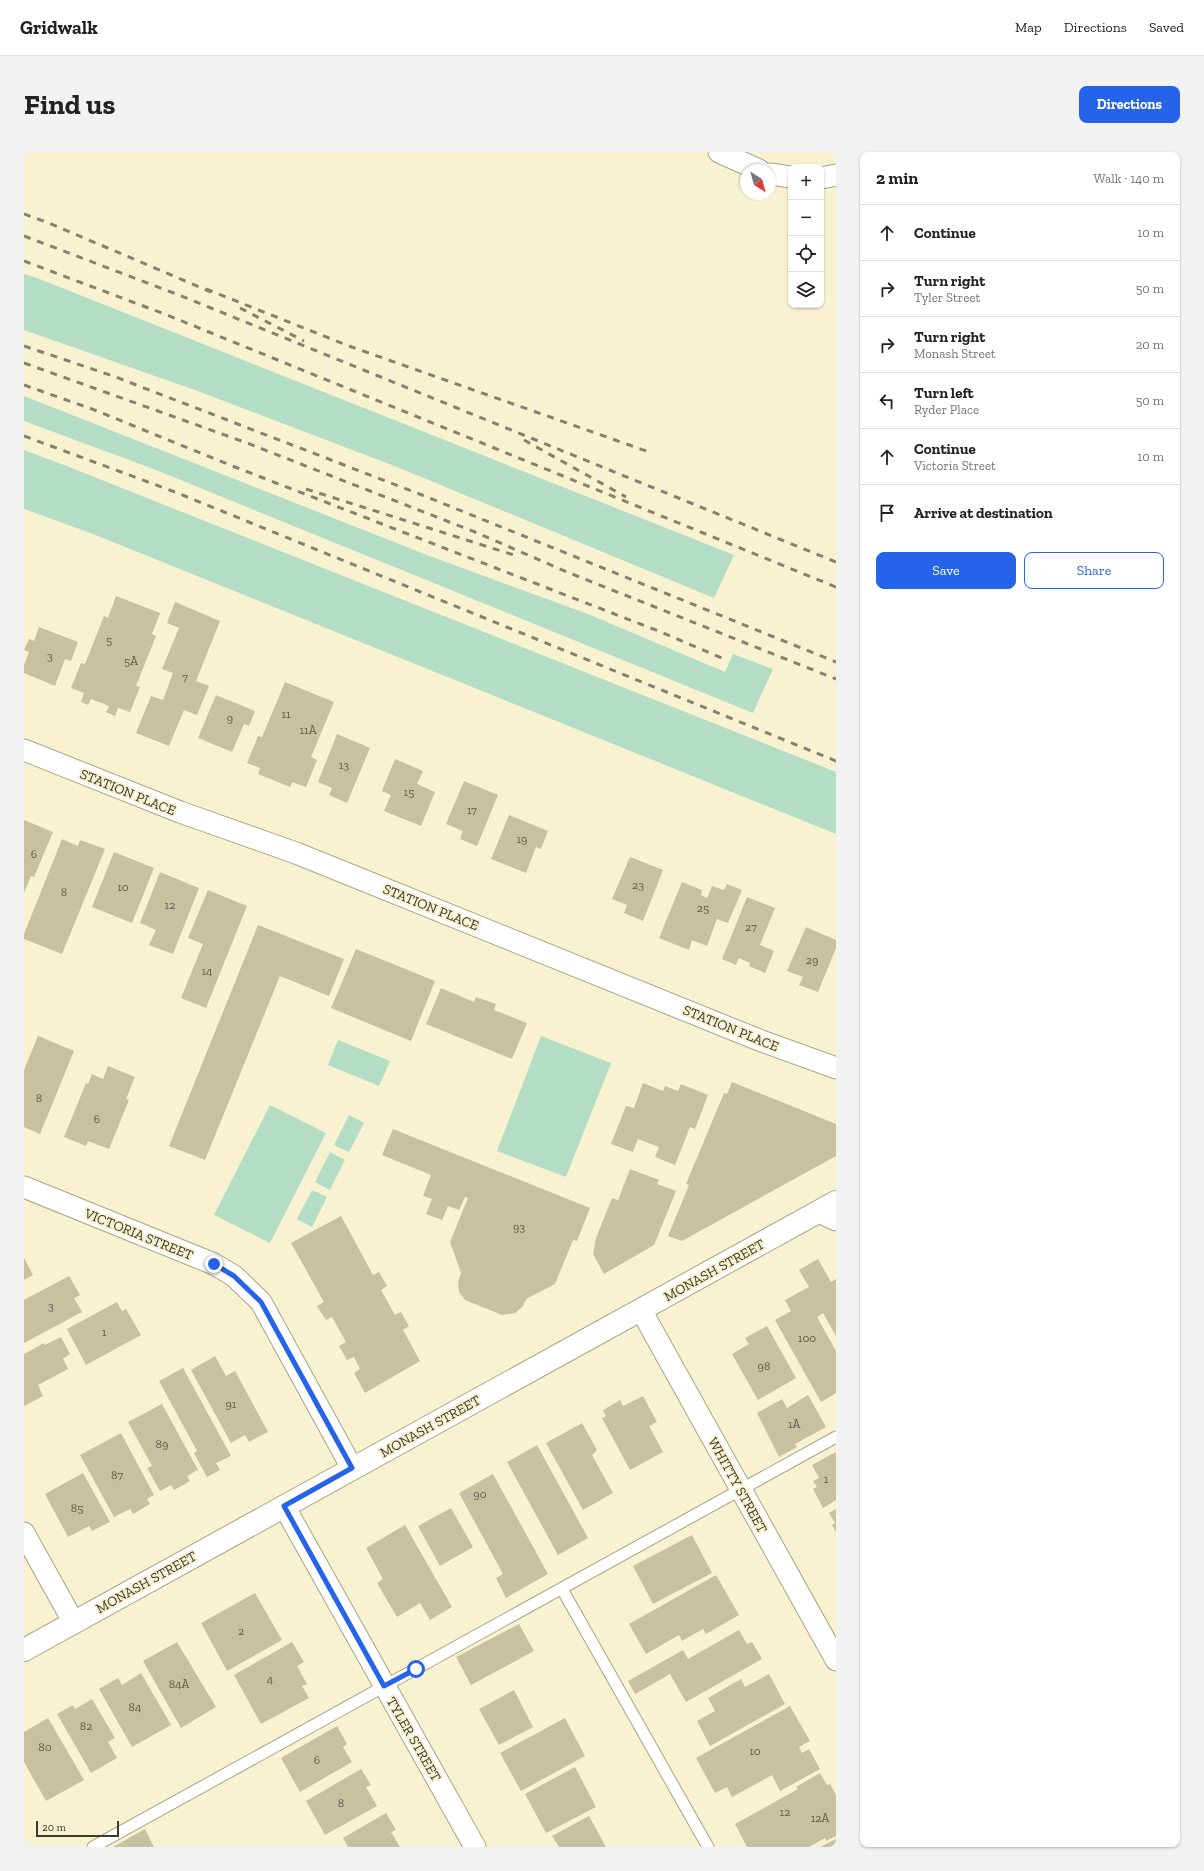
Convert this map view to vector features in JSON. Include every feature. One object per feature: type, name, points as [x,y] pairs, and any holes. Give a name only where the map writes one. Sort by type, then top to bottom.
[{"type":"main road","name":"MONASH STREET","points":[[24,1650],[641,1310],[830,1211]]},
{"type":"street","points":[[719,152],[746,164]]},
{"type":"street","points":[[776,175],[788,177]]},
{"type":"street","points":[[824,177],[836,175]]},
{"type":"street","name":"STATION PLACE","points":[[24,750],[180,812],[296,853],[759,1040],[836,1068]]},
{"type":"street","name":"VICTORIA STREET","points":[[24,1188],[214,1264],[234,1276],[261,1302],[352,1468]]},
{"type":"street","name":"WHITTY STREET","points":[[641,1310],[836,1660]]},
{"type":"street","name":"TYLER STREET","points":[[284,1506],[475,1847]]},
{"type":"street","points":[[24,1533],[74,1623]]},
{"type":"lane","points":[[94,1847],[836,1437]]},
{"type":"lane","points":[[562,1589],[708,1847]]},
{"type":"green space","points":[[24,274],[734,555],[714,598],[397,467],[195,390],[24,330]]},
{"type":"green space","points":[[24,396],[427,555],[588,614],[725,672],[733,654],[773,669],[753,713],[156,470],[24,421]]},
{"type":"green space","points":[[24,450],[836,772],[836,834],[93,534],[24,509]]},
{"type":"green space","points":[[541,1036],[611,1063],[566,1177],[497,1151]]},
{"type":"green space","points":[[338,1040],[390,1061],[379,1086],[328,1065]]},
{"type":"green space","points":[[270,1105],[326,1133],[270,1243],[214,1215]]},
{"type":"green space","points":[[349,1115],[364,1123],[349,1152],[334,1145]]},
{"type":"green space","points":[[330,1152],[345,1160],[330,1190],[315,1182]]},
{"type":"green space","points":[[312,1190],[327,1197],[312,1227],[297,1219]]},
{"type":"building","points":[[116,596],[160,613],[152,634],[156,636],[136,686],[140,687],[130,712],[118,708],[115,716],[106,712],[109,706],[91,699],[88,705],[81,702],[84,693],[71,688],[81,663],[85,664],[104,616],[108,618]]},
{"type":"building","points":[[175,602],[220,621],[196,681],[209,686],[197,715],[184,710],[169,746],[136,733],[151,696],[163,700],[173,673],[162,669],[179,628],[167,623]]},
{"type":"building","points":[[39,627],[78,642],[71,661],[65,659],[55,686],[24,673],[24,665],[29,652],[24,650],[29,639],[34,641]]},
{"type":"building","points":[[285,682],[334,702],[311,757],[317,760],[306,787],[292,782],[290,787],[258,774],[260,768],[247,763],[258,736],[262,737]]},
{"type":"building","points":[[216,695],[255,711],[249,726],[244,724],[232,752],[198,738]]},
{"type":"building","points":[[337,734],[370,748],[347,803],[329,795],[332,788],[318,782]]},
{"type":"building","points":[[395,759],[423,771],[417,784],[435,792],[421,826],[384,811],[391,795],[382,791]]},
{"type":"building","points":[[464,781],[498,795],[477,846],[460,839],[463,831],[446,824]]},
{"type":"building","points":[[509,815],[548,831],[541,849],[536,847],[526,873],[491,859]]},
{"type":"building","points":[[24,820],[53,832],[34,877],[31,876],[24,893]]},
{"type":"building","points":[[62,839],[78,846],[80,840],[105,849],[62,954],[24,939],[24,934]]},
{"type":"building","points":[[114,852],[154,868],[132,923],[92,907]]},
{"type":"building","points":[[630,857],[663,870],[643,921],[624,913],[627,905],[612,899]]},
{"type":"building","points":[[160,872],[199,888],[173,954],[149,945],[156,930],[140,923]]},
{"type":"building","points":[[682,882],[702,890],[701,895],[707,898],[712,886],[724,890],[727,884],[742,890],[728,923],[717,919],[707,946],[692,940],[689,950],[659,938]]},
{"type":"building","points":[[208,890],[247,906],[206,1008],[181,998],[203,944],[188,938]]},
{"type":"building","points":[[747,897],[775,908],[760,945],[774,951],[765,973],[749,966],[750,963],[739,958],[736,965],[722,959]]},
{"type":"building","points":[[258,925],[344,959],[329,996],[280,976],[205,1160],[169,1146]]},
{"type":"building","points":[[806,927],[836,940],[836,948],[818,992],[799,985],[803,977],[787,971]]},
{"type":"building","points":[[356,949],[435,981],[411,1041],[331,1008]]},
{"type":"building","points":[[441,988],[474,1002],[476,997],[496,1004],[494,1010],[527,1023],[512,1059],[426,1024]]},
{"type":"building","points":[[38,1036],[74,1051],[40,1134],[24,1127],[24,1070]]},
{"type":"building","points":[[108,1066],[135,1077],[126,1099],[129,1100],[109,1149],[88,1141],[86,1146],[64,1137],[86,1083],[88,1084],[92,1074],[103,1079]]},
{"type":"building","points":[[732,1082],[836,1124],[836,1156],[682,1241],[668,1236],[689,1185],[686,1184],[724,1093],[727,1094]]},
{"type":"building","points":[[643,1083],[663,1091],[665,1086],[678,1091],[681,1084],[708,1095],[695,1129],[690,1127],[675,1165],[655,1157],[659,1147],[638,1139],[633,1152],[611,1144],[626,1106],[634,1108]]},
{"type":"building","points":[[393,1129],[590,1208],[577,1241],[573,1240],[555,1284],[526,1299],[523,1306],[515,1313],[502,1315],[465,1300],[459,1292],[458,1282],[461,1273],[450,1242],[468,1198],[465,1197],[459,1210],[448,1206],[442,1220],[426,1214],[432,1199],[423,1196],[431,1175],[382,1155]]},
{"type":"building","points":[[630,1169],[659,1180],[657,1184],[676,1191],[654,1245],[604,1274],[593,1254],[596,1238],[612,1198],[618,1200]]},
{"type":"building","points":[[341,1216],[373,1275],[379,1272],[387,1286],[381,1290],[395,1315],[401,1312],[409,1326],[403,1330],[420,1361],[365,1393],[354,1373],[360,1369],[354,1357],[347,1360],[339,1346],[346,1342],[332,1317],[326,1320],[317,1306],[324,1302],[291,1243]]},
{"type":"building","points":[[24,1258],[33,1275],[24,1280]]},
{"type":"building","points":[[818,1259],[831,1282],[836,1279],[836,1336],[823,1313],[817,1317],[836,1351],[836,1393],[821,1402],[775,1320],[791,1311],[785,1300],[809,1287],[799,1270]]},
{"type":"building","points":[[69,1276],[80,1295],[74,1298],[82,1312],[24,1343],[24,1300]]},
{"type":"building","points":[[117,1302],[122,1311],[126,1309],[141,1335],[86,1365],[67,1329]]},
{"type":"building","points":[[767,1326],[796,1378],[758,1400],[732,1354],[749,1344],[745,1338]]},
{"type":"building","points":[[61,1337],[70,1354],[63,1359],[68,1369],[38,1385],[43,1396],[24,1406],[24,1354],[44,1343],[45,1345]]},
{"type":"building","points":[[215,1356],[226,1376],[235,1371],[268,1432],[249,1442],[245,1435],[231,1443],[191,1370]]},
{"type":"building","points":[[183,1368],[231,1456],[216,1463],[220,1470],[207,1477],[194,1453],[197,1451],[159,1381]]},
{"type":"building","points":[[808,1395],[826,1427],[795,1444],[797,1447],[779,1457],[757,1413],[782,1399],[787,1408]]},
{"type":"building","points":[[643,1396],[657,1422],[649,1426],[663,1452],[630,1470],[602,1418],[606,1416],[603,1410],[620,1400],[623,1406]]},
{"type":"building","points":[[162,1404],[198,1470],[187,1476],[190,1481],[174,1490],[171,1485],[160,1491],[147,1468],[152,1466],[128,1422]]},
{"type":"building","points":[[582,1423],[597,1450],[592,1455],[613,1493],[583,1510],[546,1443]]},
{"type":"building","points":[[121,1433],[154,1495],[147,1499],[150,1504],[133,1514],[130,1509],[114,1517],[80,1455]]},
{"type":"building","points":[[537,1445],[588,1538],[558,1555],[507,1462]]},
{"type":"building","points":[[836,1452],[836,1500],[823,1508],[813,1489],[817,1487],[813,1481],[819,1478],[812,1465]]},
{"type":"building","points":[[83,1473],[110,1522],[92,1531],[89,1526],[68,1537],[45,1494]]},
{"type":"building","points":[[493,1474],[548,1574],[506,1598],[496,1578],[503,1574],[459,1493]]},
{"type":"building","points":[[451,1508],[473,1547],[440,1566],[418,1526]]},
{"type":"building","points":[[836,1509],[836,1532],[832,1525],[835,1523],[829,1513]]},
{"type":"building","points":[[405,1525],[452,1607],[430,1620],[420,1603],[397,1617],[377,1583],[383,1579],[366,1548]]},
{"type":"building","points":[[692,1535],[712,1573],[653,1604],[633,1566]]},
{"type":"building","points":[[716,1575],[739,1615],[706,1634],[703,1629],[682,1641],[679,1635],[646,1654],[629,1624]]},
{"type":"building","points":[[255,1593],[282,1640],[227,1671],[201,1623]]},
{"type":"building","points":[[519,1624],[534,1651],[471,1685],[456,1657]]},
{"type":"building","points":[[739,1630],[747,1644],[752,1642],[762,1659],[686,1702],[670,1674],[635,1694],[628,1681],[683,1650],[688,1659]]},
{"type":"building","points":[[177,1642],[216,1707],[181,1728],[143,1661]]},
{"type":"building","points":[[292,1642],[304,1662],[297,1666],[307,1684],[302,1686],[309,1698],[261,1724],[234,1675]]},
{"type":"building","points":[[141,1673],[171,1725],[132,1747],[99,1689],[118,1678],[122,1685]]},
{"type":"building","points":[[769,1674],[785,1704],[710,1746],[697,1721],[715,1711],[708,1698],[741,1679],[745,1687]]},
{"type":"building","points":[[514,1690],[533,1727],[499,1745],[479,1709]]},
{"type":"building","points":[[92,1699],[115,1738],[108,1742],[117,1758],[91,1773],[57,1714],[73,1705],[75,1709]]},
{"type":"building","points":[[790,1706],[810,1741],[799,1747],[802,1753],[809,1749],[820,1769],[780,1791],[772,1775],[732,1797],[727,1787],[715,1793],[696,1758]]},
{"type":"building","points":[[48,1718],[84,1780],[46,1801],[24,1762],[24,1732]]},
{"type":"building","points":[[565,1718],[585,1756],[521,1791],[500,1753]]},
{"type":"building","points":[[337,1726],[347,1744],[343,1747],[352,1762],[300,1792],[281,1758]]},
{"type":"building","points":[[575,1767],[596,1807],[546,1833],[525,1794]]},
{"type":"building","points":[[361,1769],[371,1785],[366,1787],[377,1806],[325,1835],[306,1801]]},
{"type":"building","points":[[820,1773],[827,1785],[830,1784],[836,1795],[836,1836],[826,1841],[825,1838],[809,1847],[747,1847],[735,1824],[798,1789],[796,1787]]},
{"type":"building","points":[[386,1813],[396,1830],[391,1832],[400,1847],[348,1847],[343,1838]]},
{"type":"building","points":[[589,1816],[606,1847],[559,1847],[552,1836]]},
{"type":"building","points":[[145,1829],[154,1847],[113,1847]]},
{"type":"building","points":[[836,1839],[836,1847],[820,1847]]},
{"type":"railway","points":[[24,214],[49,223],[211,292]]},
{"type":"railway","points":[[24,236],[179,295],[836,562]]},
{"type":"railway","points":[[24,261],[167,315],[836,587]]},
{"type":"railway","points":[[206,289],[349,346],[652,453]]},
{"type":"railway","points":[[240,308],[304,341]]},
{"type":"railway","points":[[24,346],[113,376],[422,495],[836,662]]},
{"type":"railway","points":[[24,363],[247,443],[475,532],[567,572],[836,679]]},
{"type":"railway","points":[[24,385],[92,409],[235,467],[661,632],[722,658]]},
{"type":"railway","points":[[24,436],[175,492],[836,761]]},
{"type":"railway","points":[[524,440],[626,497]]},
{"type":"railway","points":[[306,489],[517,556]]},
{"type":"route","points":[[214,1264],[234,1276],[261,1302],[352,1468],[284,1506],[384,1686],[416,1669]]}]
